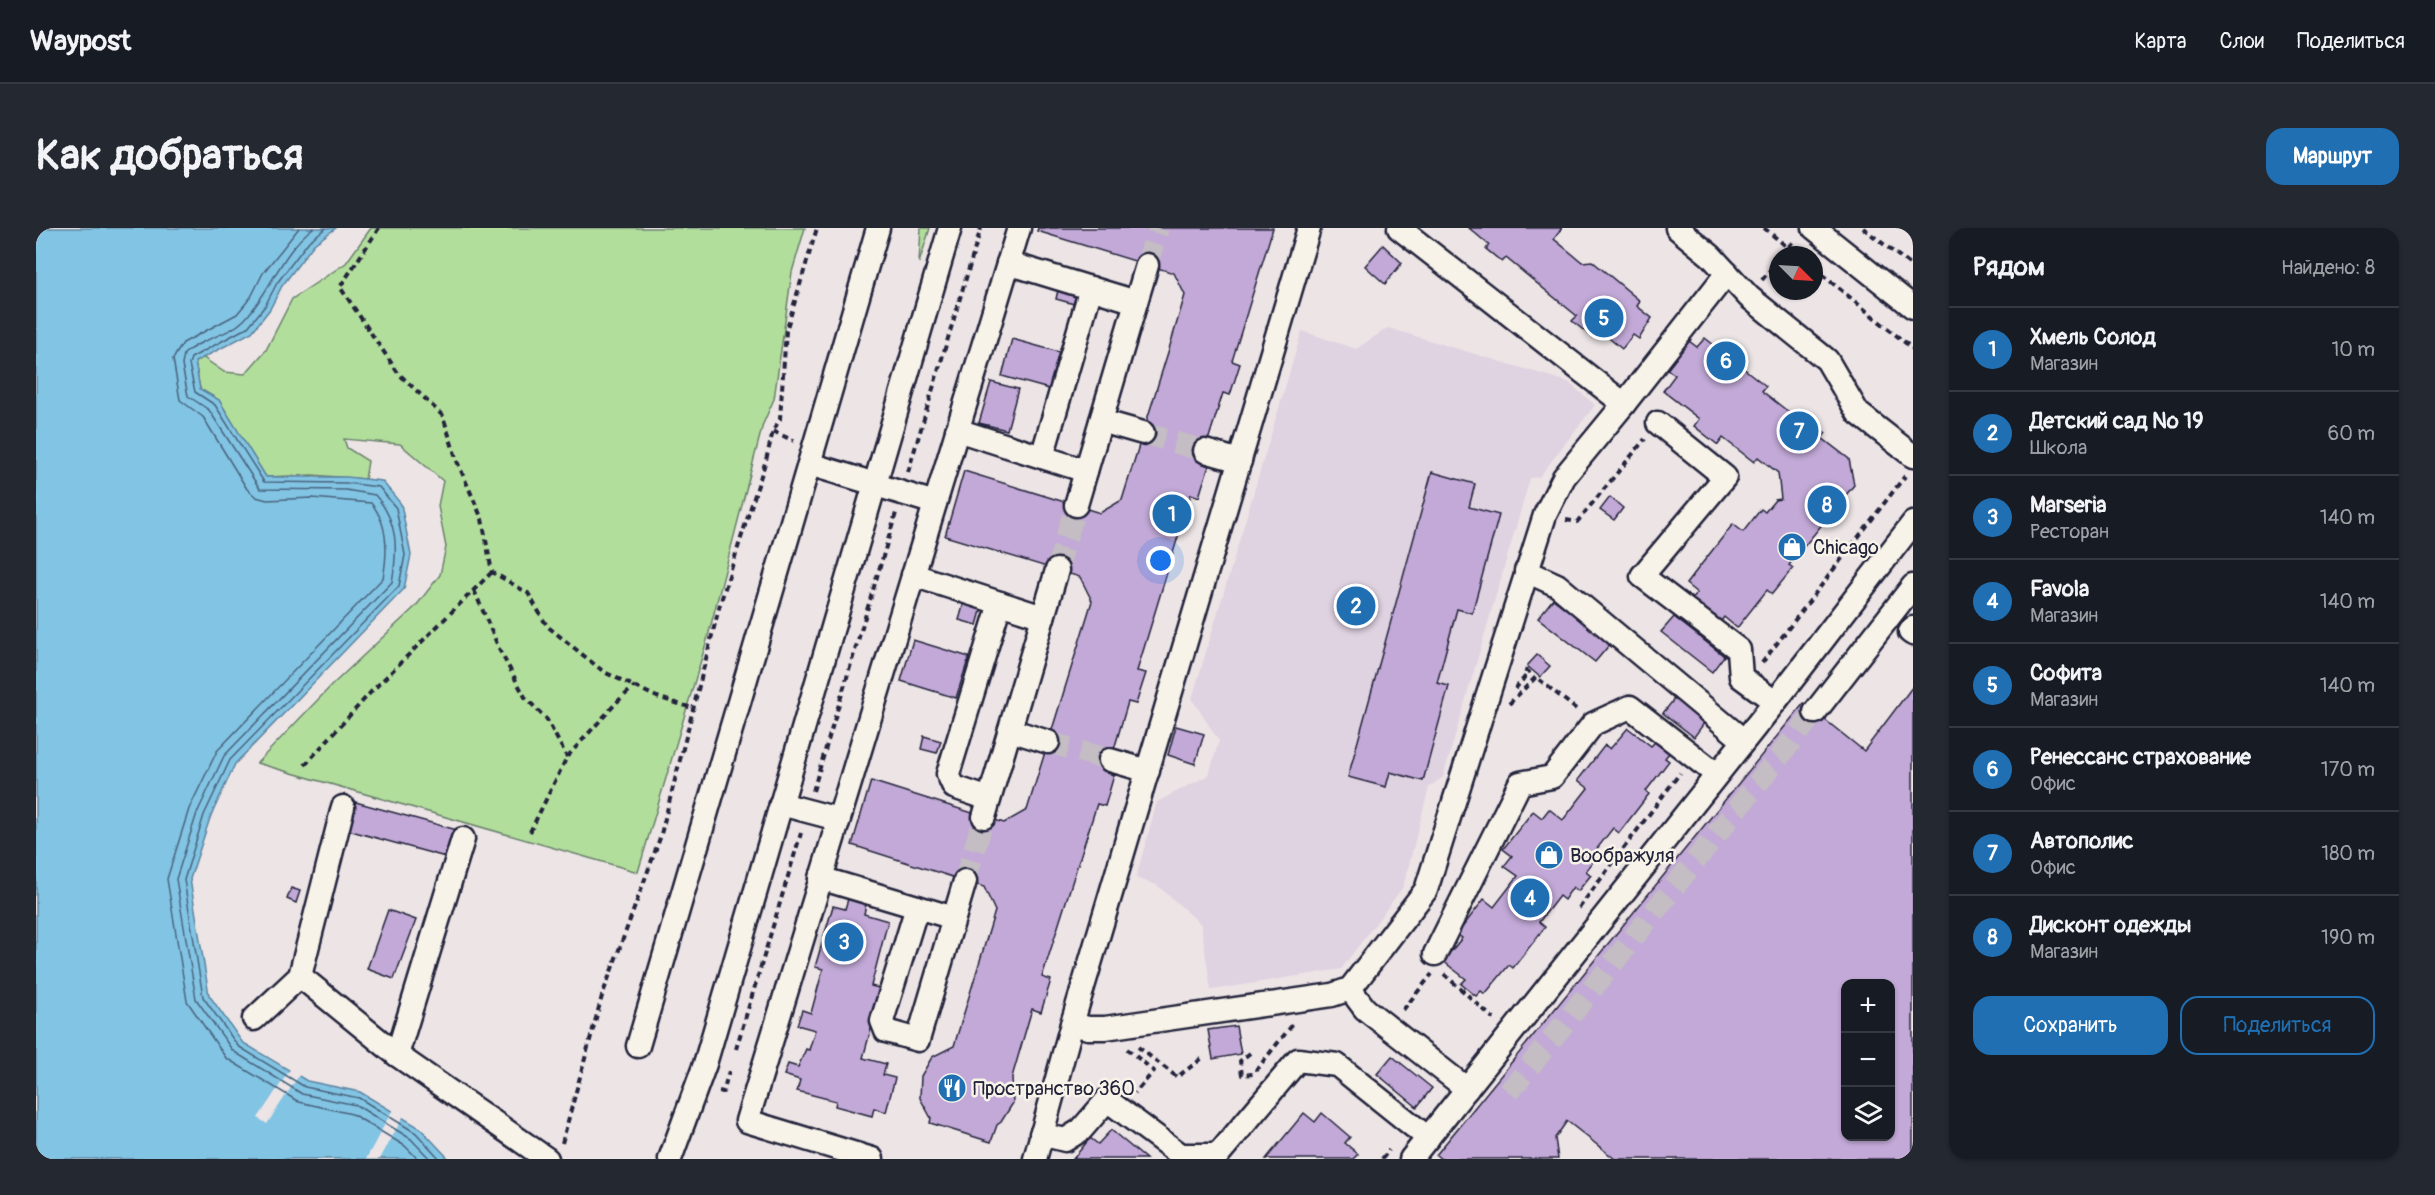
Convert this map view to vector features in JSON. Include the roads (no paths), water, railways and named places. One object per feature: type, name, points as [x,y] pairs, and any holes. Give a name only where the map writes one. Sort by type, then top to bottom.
[{"type":"lane","points":[[638,1046],[878,228]]},
{"type":"lane","points":[[670,1159],[697,1085],[781,804],[869,482],[950,228]]},
{"type":"lane","points":[[872,1159],[747,1122],[1019,228]]},
{"type":"lane","points":[[1035,1159],[1072,1024],[1309,228]]},
{"type":"lane","points":[[1399,228],[1624,404]]},
{"type":"lane","points":[[1677,228],[1711,256],[1749,297],[1827,360],[1858,413],[1909,466]]},
{"type":"lane","points":[[1814,228],[1913,307]]},
{"type":"lane","points":[[1008,263],[1136,302]]},
{"type":"lane","points":[[1076,505],[1147,265]]},
{"type":"lane","points":[[1072,1024],[1088,1028],[1105,1028],[1310,998],[1350,989],[1426,890],[1526,571],[1545,515],[1558,486],[1727,273]]},
{"type":"lane","points":[[1042,457],[1091,288]]},
{"type":"lane","points":[[1101,421],[1143,433]]},
{"type":"lane","points":[[1658,423],[1725,477],[1642,576],[1738,650],[1741,677],[1775,702]]},
{"type":"lane","points":[[957,430],[1086,471]]},
{"type":"lane","points":[[1204,451],[1240,460]]},
{"type":"lane","points":[[809,464],[935,504]]},
{"type":"lane","points":[[1411,1159],[1419,1131],[1467,1089],[1775,702],[1913,523]]},
{"type":"lane","points":[[1000,603],[948,774],[954,787],[987,808],[1057,570]]},
{"type":"lane","points":[[1526,571],[1557,585],[1743,740]]},
{"type":"lane","points":[[913,575],[1043,617]]},
{"type":"lane","points":[[1815,712],[1913,586]]},
{"type":"lane","points":[[1913,628],[1910,632],[1913,634]]},
{"type":"lane","points":[[1436,961],[1520,783],[1551,777],[1593,724],[1630,707],[1716,774]]},
{"type":"lane","points":[[1010,730],[1048,742]]},
{"type":"lane","points":[[1110,760],[1148,771]]},
{"type":"lane","points":[[781,804],[838,819]]},
{"type":"lane","points":[[254,1019],[300,976],[343,807]]},
{"type":"lane","points":[[397,1055],[463,839]]},
{"type":"lane","points":[[820,878],[954,918]]},
{"type":"lane","points":[[917,907],[882,1021],[886,1031],[918,1041],[965,881]]},
{"type":"lane","points":[[300,976],[397,1055],[554,1153]]},
{"type":"lane","points":[[1350,989],[1365,1009],[1467,1089]]},
{"type":"lane","points":[[1041,1134],[1065,1140],[1081,1130],[1107,1100],[1181,1155],[1218,1155],[1298,1060],[1337,1065],[1419,1131]]},
{"type":"water","points":[[36,228],[336,228],[314,244],[282,286],[270,309],[252,332],[195,362],[200,389],[219,400],[266,477],[347,477],[382,481],[401,504],[411,555],[404,589],[235,764],[210,818],[190,879],[209,995],[242,1042],[307,1081],[360,1092],[420,1128],[449,1159],[36,1159]]},
{"type":"tunnel","points":[[1147,265],[1158,228]]},
{"type":"tunnel","points":[[1143,433],[1205,451]]},
{"type":"tunnel","points":[[1057,570],[1076,505]]},
{"type":"tunnel","points":[[1509,1092],[1815,712]]},
{"type":"tunnel","points":[[1048,742],[1110,760]]},
{"type":"tunnel","points":[[965,881],[984,817]]},
{"type":"place","name":"Софита","points":[[1604,318]]},
{"type":"place","name":"Ренессанс страхование","points":[[1726,361]]},
{"type":"place","name":"Автополис","points":[[1799,431]]},
{"type":"place","name":"Дисконт одежды","points":[[1827,505]]},
{"type":"place","name":"Хмель Солод","points":[[1172,514]]},
{"type":"place","name":"Chicago","points":[[1792,547]]},
{"type":"place","name":"Детский сад № 19","points":[[1356,606]]},
{"type":"place","name":"Воображуля","points":[[1549,855]]},
{"type":"place","name":"Favola","points":[[1530,898]]},
{"type":"place","name":"Marseria","points":[[844,942]]},
{"type":"place","name":"Пространство 360","points":[[952,1088]]}]
